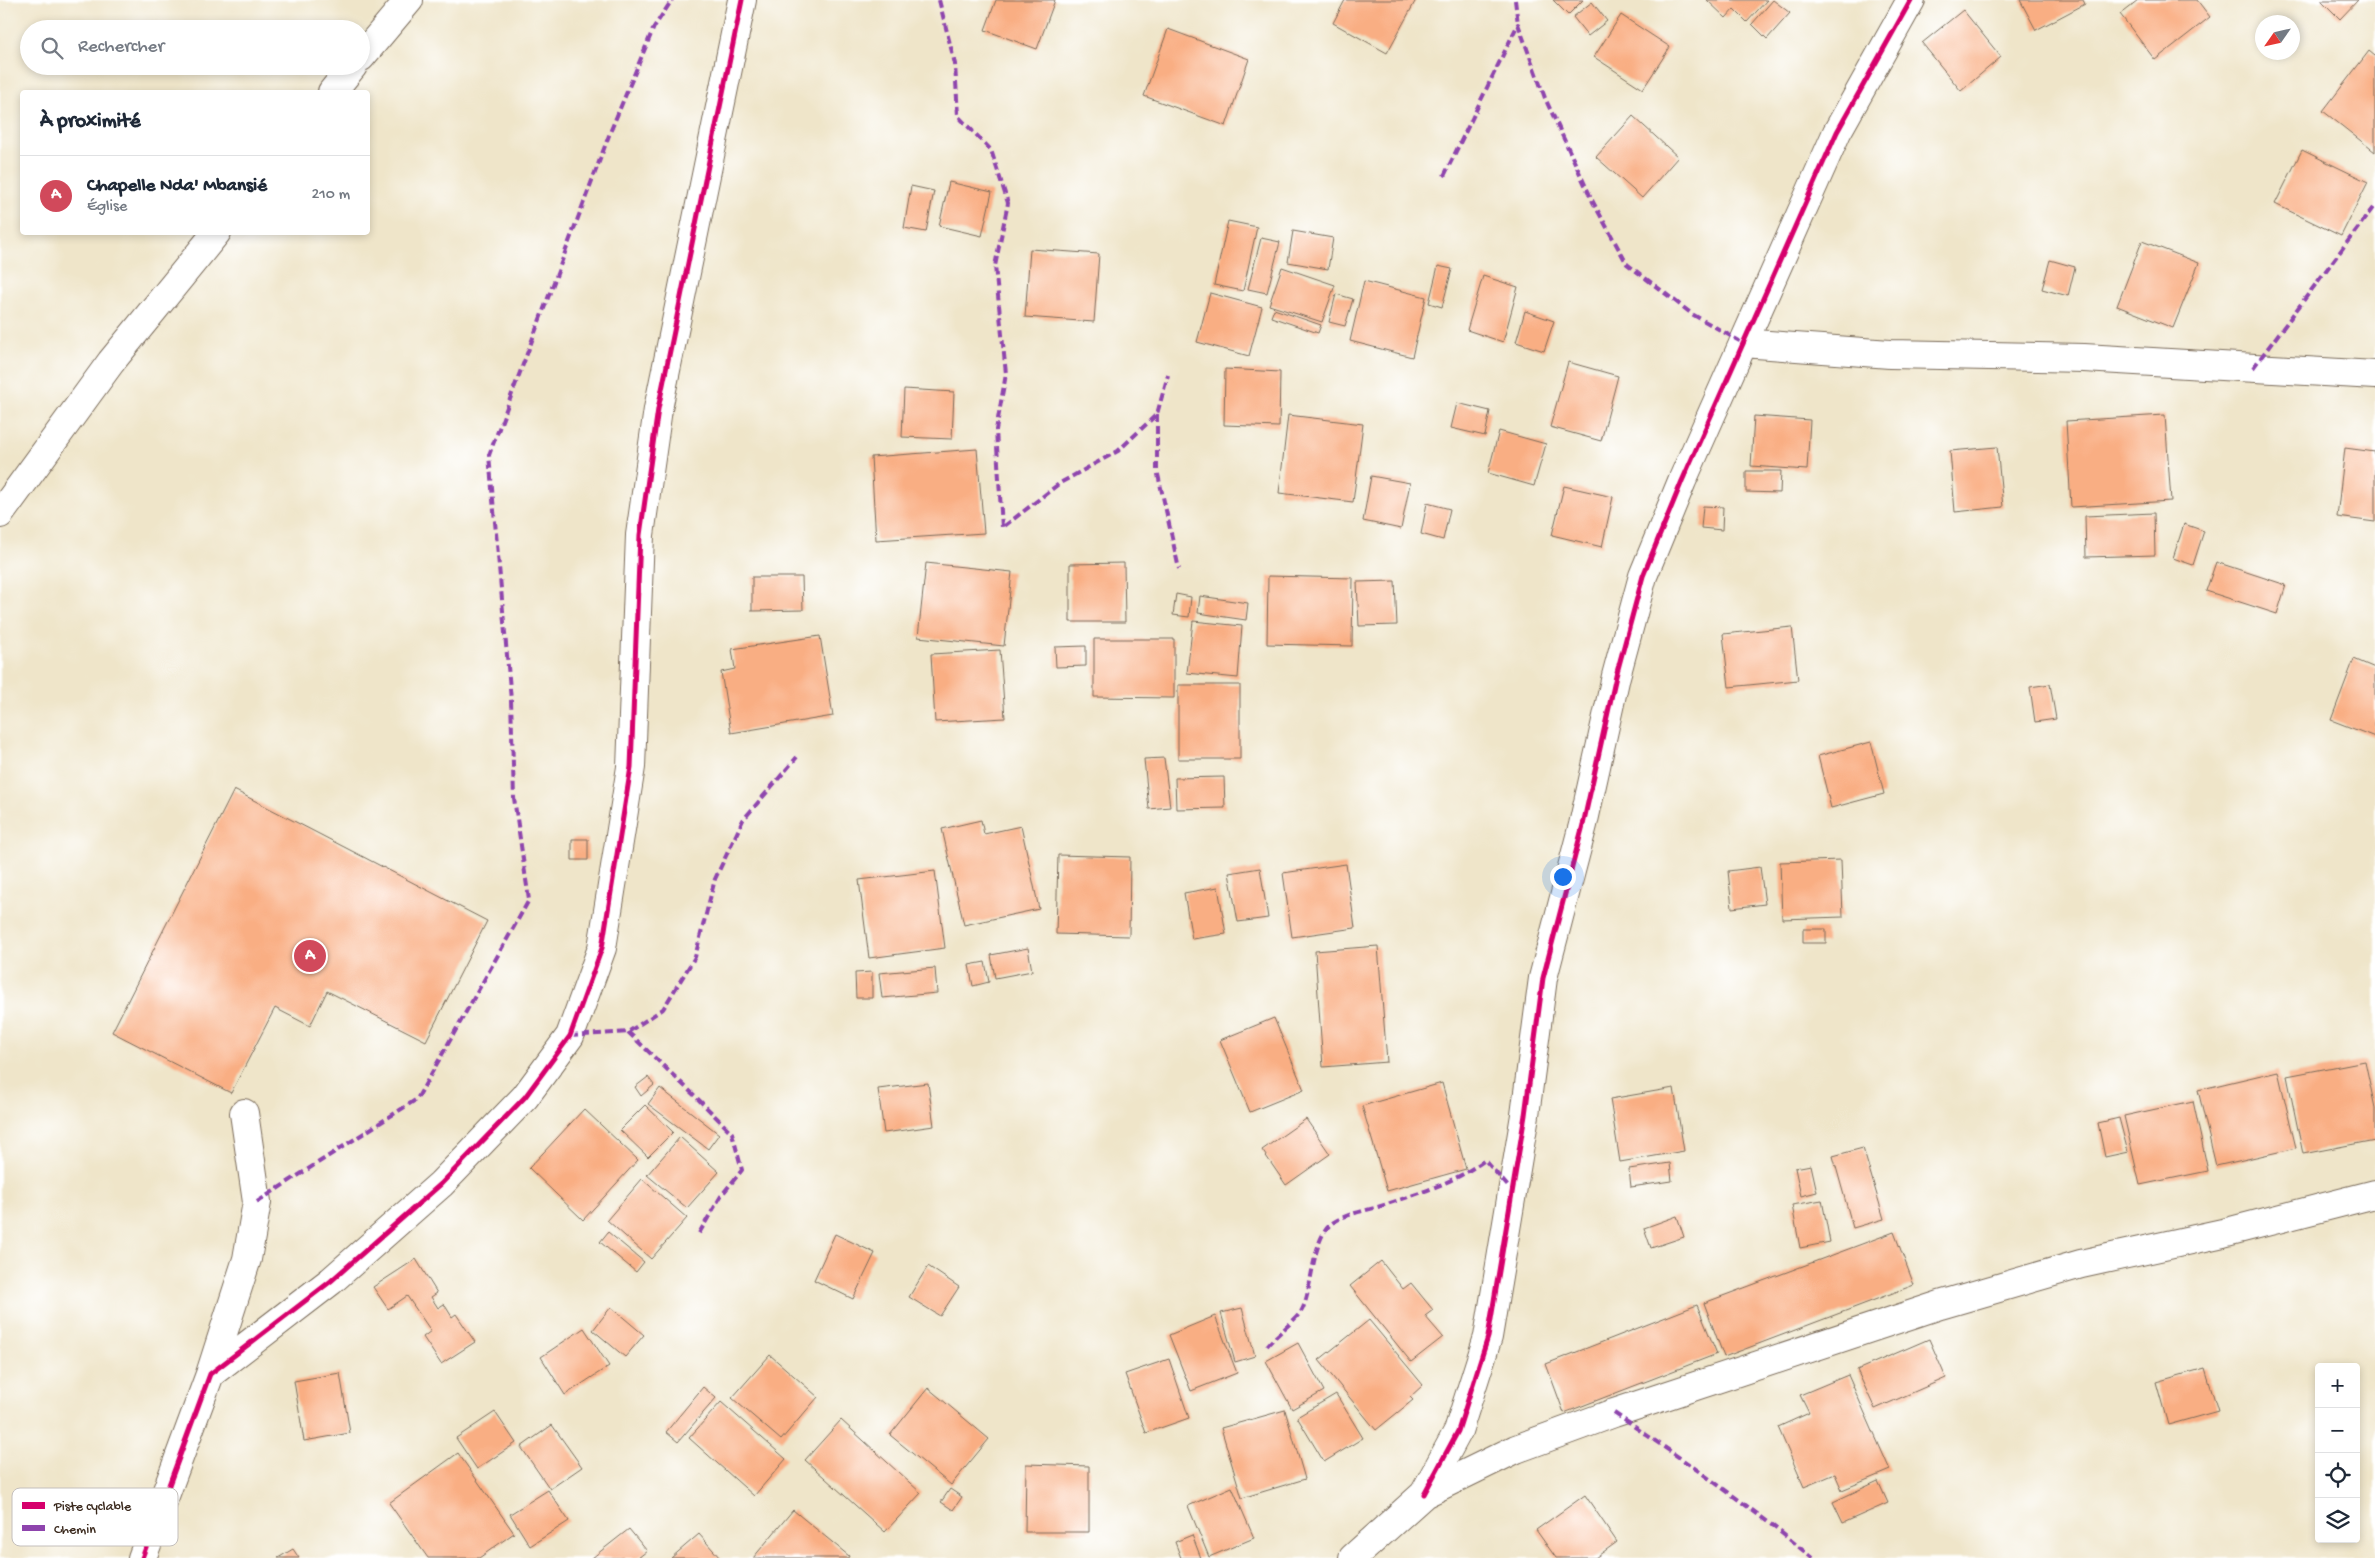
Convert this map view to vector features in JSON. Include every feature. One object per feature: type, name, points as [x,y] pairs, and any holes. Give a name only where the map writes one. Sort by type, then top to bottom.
[{"type":"street","points":[[370,46],[409,0]]},
{"type":"street","points":[[210,1374],[331,1281],[441,1184],[525,1097],[570,1036],[602,948],[631,767],[640,536],[658,409],[742,0]]},
{"type":"street","points":[[1424,1494],[1458,1431],[1488,1337],[1525,1115],[1543,978],[1582,825],[1616,676],[1643,576],[1682,481],[1837,132],[1911,0]]},
{"type":"street","points":[[334,90],[346,75]]},
{"type":"street","points":[[0,514],[111,362],[215,235]]},
{"type":"street","points":[[1743,343],[1890,354],[2084,358],[2375,375]]},
{"type":"street","points":[[168,1488],[210,1374],[247,1259],[257,1202],[244,1113]]},
{"type":"street","points":[[1353,1558],[1424,1494],[1516,1449],[1605,1416],[1940,1305],[2081,1264],[2224,1232],[2375,1194]]},
{"type":"street","points":[[142,1558],[146,1546]]},
{"type":"building","points":[[996,0],[1055,0],[1037,49],[985,30]]},
{"type":"building","points":[[1345,0],[1416,0],[1387,53],[1333,23]]},
{"type":"building","points":[[1553,0],[1583,0],[1568,15]]},
{"type":"building","points":[[1707,0],[1767,0],[1747,22],[1734,9],[1726,18]]},
{"type":"building","points":[[1773,0],[1790,13],[1767,39],[1752,24]]},
{"type":"building","points":[[2020,0],[2083,0],[2085,4],[2036,30]]},
{"type":"building","points":[[2138,0],[2197,0],[2210,17],[2155,60],[2120,14]]},
{"type":"building","points":[[2321,0],[2358,0],[2340,19]]},
{"type":"building","points":[[1592,2],[1607,21],[1588,36],[1573,17]]},
{"type":"building","points":[[1963,10],[2001,57],[1961,91],[1922,43]]},
{"type":"building","points":[[1621,15],[1670,47],[1643,89],[1594,57]]},
{"type":"building","points":[[1168,29],[1249,59],[1226,126],[1144,96]]},
{"type":"building","points":[[2369,51],[2375,56],[2375,152],[2323,111]]},
{"type":"building","points":[[1633,116],[1678,157],[1642,198],[1596,157]]},
{"type":"building","points":[[2302,150],[2368,182],[2341,236],[2275,204]]},
{"type":"building","points":[[949,182],[992,192],[982,236],[939,226]]},
{"type":"building","points":[[911,186],[934,191],[926,232],[904,228]]},
{"type":"building","points":[[1228,221],[1257,227],[1243,291],[1214,285]]},
{"type":"building","points":[[1293,231],[1333,238],[1328,269],[1288,262]]},
{"type":"building","points":[[1261,238],[1280,242],[1267,293],[1248,289]]},
{"type":"building","points":[[2142,241],[2199,263],[2173,328],[2117,306]]},
{"type":"building","points":[[1030,249],[1099,254],[1094,322],[1025,317]]},
{"type":"building","points":[[2050,260],[2075,267],[2068,296],[2042,289]]},
{"type":"building","points":[[1438,266],[1452,269],[1442,307],[1429,303]]},
{"type":"building","points":[[1282,267],[1335,285],[1322,322],[1269,305]]},
{"type":"building","points":[[1483,276],[1518,287],[1503,342],[1467,330]]},
{"type":"building","points":[[1364,281],[1426,297],[1412,357],[1350,341]]},
{"type":"building","points":[[1210,293],[1262,307],[1249,356],[1197,342]]},
{"type":"building","points":[[1336,294],[1353,299],[1345,326],[1329,322]]},
{"type":"building","points":[[1274,309],[1321,325],[1318,333],[1271,317]]},
{"type":"building","points":[[1525,311],[1554,321],[1544,351],[1516,342]]},
{"type":"building","points":[[1568,362],[1618,376],[1601,441],[1550,427]]},
{"type":"building","points":[[1225,369],[1280,372],[1279,427],[1224,425]]},
{"type":"building","points":[[904,389],[954,392],[952,439],[902,437]]},
{"type":"building","points":[[1457,403],[1490,411],[1485,436],[1451,428]]},
{"type":"building","points":[[1288,415],[1363,424],[1353,502],[1279,493]]},
{"type":"building","points":[[2165,415],[2171,501],[2071,507],[2066,421]]},
{"type":"building","points":[[1754,416],[1810,420],[1807,470],[1751,466]]},
{"type":"building","points":[[1499,431],[1546,444],[1534,486],[1488,473]]},
{"type":"building","points":[[1997,447],[2003,507],[1955,512],[1950,451]]},
{"type":"building","points":[[2345,448],[2375,452],[2375,522],[2337,517]]},
{"type":"building","points":[[977,449],[984,533],[876,540],[871,457]]},
{"type":"building","points":[[1746,471],[1781,471],[1780,493],[1746,492]]},
{"type":"building","points":[[1371,476],[1410,483],[1401,529],[1363,521]]},
{"type":"building","points":[[1564,486],[1613,497],[1602,547],[1552,535]]},
{"type":"building","points":[[1427,503],[1450,509],[1443,540],[1421,534]]},
{"type":"building","points":[[1703,506],[1723,507],[1722,530],[1701,528]]},
{"type":"building","points":[[2154,513],[2155,555],[2086,557],[2085,516]]},
{"type":"building","points":[[2184,524],[2204,531],[2193,565],[2173,558]]},
{"type":"building","points":[[2216,562],[2286,585],[2277,614],[2206,591]]},
{"type":"building","points":[[926,563],[1012,572],[1004,646],[918,637]]},
{"type":"building","points":[[1124,563],[1125,622],[1070,622],[1070,564]]},
{"type":"building","points":[[1268,576],[1353,578],[1352,646],[1267,644]]},
{"type":"building","points":[[752,577],[802,577],[803,610],[752,611]]},
{"type":"building","points":[[1395,581],[1397,625],[1359,626],[1357,582]]},
{"type":"building","points":[[1176,594],[1191,597],[1189,617],[1173,615]]},
{"type":"building","points":[[1200,596],[1248,603],[1246,620],[1198,613]]},
{"type":"building","points":[[1193,621],[1242,626],[1238,678],[1187,673]]},
{"type":"building","points":[[1792,627],[1798,680],[1729,687],[1723,634]]},
{"type":"building","points":[[820,636],[833,716],[731,733],[721,672],[735,669],[732,649]]},
{"type":"building","points":[[1094,639],[1174,639],[1174,698],[1094,697]]},
{"type":"building","points":[[1086,646],[1086,666],[1056,667],[1055,647]]},
{"type":"building","points":[[1000,650],[1005,718],[935,722],[931,654]]},
{"type":"building","points":[[2354,659],[2375,668],[2375,737],[2331,720]]},
{"type":"building","points":[[2050,684],[2056,719],[2035,722],[2030,687]]},
{"type":"building","points":[[1178,685],[1240,685],[1240,759],[1178,759]]},
{"type":"building","points":[[1871,742],[1884,794],[1831,808],[1818,756]]},
{"type":"building","points":[[1164,758],[1170,807],[1149,809],[1144,759]]},
{"type":"building","points":[[1224,777],[1225,808],[1176,809],[1175,778]]},
{"type":"building","points":[[234,790],[487,921],[426,1041],[327,991],[310,1026],[275,1008],[231,1093],[112,1032]]},
{"type":"building","points":[[981,820],[984,834],[1021,826],[1039,909],[964,925],[942,829]]},
{"type":"building","points":[[572,839],[588,839],[588,860],[572,860]]},
{"type":"building","points":[[1058,855],[1130,857],[1129,936],[1056,934]]},
{"type":"building","points":[[1841,860],[1843,917],[1782,919],[1780,862]]},
{"type":"building","points":[[1346,864],[1355,928],[1292,937],[1283,873]]},
{"type":"building","points":[[1760,867],[1765,904],[1732,908],[1728,871]]},
{"type":"building","points":[[1260,868],[1268,918],[1238,922],[1229,873]]},
{"type":"building","points":[[935,871],[945,948],[869,958],[859,880]]},
{"type":"building","points":[[1218,887],[1226,934],[1192,939],[1184,893]]},
{"type":"building","points":[[1803,929],[1826,929],[1826,943],[1803,943]]},
{"type":"building","points":[[1378,946],[1387,1062],[1323,1067],[1315,951]]},
{"type":"building","points":[[1028,948],[1032,971],[995,978],[991,955]]},
{"type":"building","points":[[985,962],[989,982],[973,986],[969,965]]},
{"type":"building","points":[[935,968],[937,993],[882,998],[879,973]]},
{"type":"building","points":[[872,972],[872,998],[856,998],[855,973]]},
{"type":"building","points":[[1274,1018],[1304,1090],[1250,1112],[1220,1040]]},
{"type":"building","points":[[2365,1061],[2375,1108],[2375,1140],[2303,1154],[2287,1076]]},
{"type":"building","points":[[2278,1071],[2296,1148],[2216,1166],[2198,1090]]},
{"type":"building","points":[[648,1077],[654,1085],[641,1096],[635,1087]]},
{"type":"building","points":[[928,1083],[934,1126],[884,1133],[878,1089]]},
{"type":"building","points":[[1442,1083],[1466,1169],[1387,1191],[1362,1106]]},
{"type":"building","points":[[660,1088],[719,1134],[708,1149],[648,1104]]},
{"type":"building","points":[[1674,1088],[1684,1151],[1620,1162],[1610,1099]]},
{"type":"building","points":[[2193,1101],[2208,1171],[2140,1185],[2124,1116]]},
{"type":"building","points":[[645,1105],[673,1132],[648,1157],[620,1130]]},
{"type":"building","points":[[584,1109],[638,1160],[583,1220],[529,1168]]},
{"type":"building","points":[[2119,1118],[2128,1152],[2105,1157],[2098,1123]]},
{"type":"building","points":[[1306,1119],[1330,1154],[1286,1185],[1262,1150]]},
{"type":"building","points":[[680,1137],[719,1172],[687,1208],[647,1175]]},
{"type":"building","points":[[1863,1148],[1884,1219],[1853,1228],[1833,1156]]},
{"type":"building","points":[[1670,1163],[1672,1181],[1631,1187],[1629,1169]]},
{"type":"building","points":[[1811,1165],[1817,1192],[1801,1196],[1795,1168]]},
{"type":"building","points":[[642,1179],[687,1218],[651,1259],[607,1220]]},
{"type":"building","points":[[1822,1200],[1830,1242],[1800,1248],[1792,1205]]},
{"type":"building","points":[[1677,1216],[1684,1237],[1651,1248],[1644,1228]]},
{"type":"building","points":[[608,1232],[644,1262],[636,1272],[600,1242]]},
{"type":"building","points":[[1894,1232],[1914,1285],[1724,1357],[1704,1303]]},
{"type":"building","points":[[835,1234],[875,1253],[853,1299],[814,1280]]},
{"type":"building","points":[[416,1259],[437,1293],[431,1297],[438,1308],[444,1304],[452,1317],[456,1314],[475,1342],[441,1364],[423,1337],[431,1331],[407,1296],[388,1309],[373,1287]]},
{"type":"building","points":[[1381,1261],[1403,1289],[1411,1283],[1433,1310],[1425,1316],[1443,1337],[1411,1362],[1350,1286]]},
{"type":"building","points":[[928,1266],[959,1287],[940,1316],[909,1297]]},
{"type":"building","points":[[1697,1305],[1717,1354],[1564,1413],[1546,1364]]},
{"type":"building","points":[[611,1307],[644,1335],[625,1357],[593,1330]]},
{"type":"building","points":[[1242,1308],[1255,1356],[1235,1362],[1221,1313]]},
{"type":"building","points":[[1215,1316],[1237,1373],[1191,1391],[1169,1335]]},
{"type":"building","points":[[1369,1320],[1423,1385],[1410,1397],[1413,1400],[1376,1430],[1319,1360]]},
{"type":"building","points":[[584,1328],[609,1366],[565,1395],[541,1357]]},
{"type":"building","points":[[1929,1339],[1946,1378],[1875,1409],[1857,1370]]},
{"type":"building","points":[[1298,1343],[1324,1391],[1292,1409],[1266,1361]]},
{"type":"building","points":[[770,1355],[818,1397],[781,1440],[732,1398]]},
{"type":"building","points":[[1169,1359],[1189,1418],[1146,1433],[1125,1374]]},
{"type":"building","points":[[2205,1368],[2218,1411],[2168,1425],[2156,1382]]},
{"type":"building","points":[[340,1373],[350,1433],[304,1441],[294,1381]]},
{"type":"building","points":[[1848,1375],[1890,1470],[1842,1490],[1835,1474],[1804,1487],[1778,1427],[1809,1413],[1800,1395]]},
{"type":"building","points":[[703,1387],[716,1398],[678,1442],[666,1432]]},
{"type":"building","points":[[928,1388],[989,1439],[951,1485],[890,1435]]},
{"type":"building","points":[[1336,1394],[1363,1438],[1324,1462],[1297,1417]]},
{"type":"building","points":[[721,1402],[786,1459],[754,1496],[689,1438]]},
{"type":"building","points":[[1285,1410],[1305,1479],[1242,1498],[1221,1428]]},
{"type":"building","points":[[495,1412],[516,1443],[477,1469],[456,1438]]},
{"type":"building","points":[[841,1420],[921,1493],[885,1532],[805,1460]]},
{"type":"building","points":[[552,1425],[582,1467],[550,1489],[521,1447]]},
{"type":"building","points":[[458,1453],[514,1533],[479,1558],[428,1558],[389,1503]]},
{"type":"building","points":[[1026,1464],[1089,1466],[1089,1532],[1025,1532]]},
{"type":"building","points":[[1878,1481],[1888,1503],[1843,1523],[1833,1502]]},
{"type":"building","points":[[1232,1487],[1254,1538],[1209,1557],[1188,1506]]},
{"type":"building","points":[[950,1489],[962,1497],[953,1510],[941,1502]]},
{"type":"building","points":[[548,1490],[569,1521],[530,1546],[510,1514]]},
{"type":"building","points":[[1585,1495],[1617,1542],[1595,1558],[1556,1558],[1536,1530]]},
{"type":"building","points":[[793,1510],[849,1556],[848,1558],[753,1558]]},
{"type":"building","points":[[629,1529],[647,1551],[638,1558],[592,1558]]},
{"type":"building","points":[[699,1534],[720,1558],[671,1558]]},
{"type":"building","points":[[1192,1535],[1201,1558],[1181,1558],[1175,1542]]},
{"type":"building","points":[[293,1549],[299,1558],[278,1558]]},
{"type":"marked path","points":[[257,1202],[417,1099],[529,900],[514,798],[511,700],[489,455],[611,130],[654,27],[672,0]]},
{"type":"marked path","points":[[939,0],[955,64],[958,116],[991,150],[1008,203],[995,266],[1006,374],[996,430],[1002,528],[1060,483],[1118,451],[1157,414],[1168,375]]},
{"type":"marked path","points":[[1515,0],[1518,24]]},
{"type":"marked path","points":[[1444,176],[1518,24],[1545,98],[1593,202],[1627,264],[1692,314],[1743,343]]},
{"type":"marked path","points":[[2253,368],[2375,205]]},
{"type":"marked path","points":[[1157,414],[1157,470],[1179,569]]},
{"type":"marked path","points":[[570,1036],[628,1032],[663,1009],[695,957],[715,879],[743,820],[797,757]]},
{"type":"marked path","points":[[628,1032],[732,1133],[742,1170],[721,1196],[698,1235]]},
{"type":"marked path","points":[[1267,1346],[1302,1310],[1320,1241],[1331,1224],[1348,1215],[1381,1206],[1435,1187],[1461,1175],[1485,1160],[1512,1191]]},
{"type":"marked path","points":[[1614,1413],[1740,1501],[1812,1558]]},
{"type":"cycle path","points":[[168,1488],[210,1374],[331,1281],[441,1184],[525,1097],[570,1036],[602,948],[631,767],[640,535],[658,409],[742,0]]},
{"type":"cycle path","points":[[1424,1494],[1458,1431],[1488,1337],[1525,1115],[1543,978],[1583,825],[1616,676],[1643,576],[1682,481],[1837,132],[1911,0]]},
{"type":"cycle path","points":[[142,1558],[146,1546]]},
{"type":"place","name":"Chapelle Nda' Mbansié","points":[[310,956]]}]
